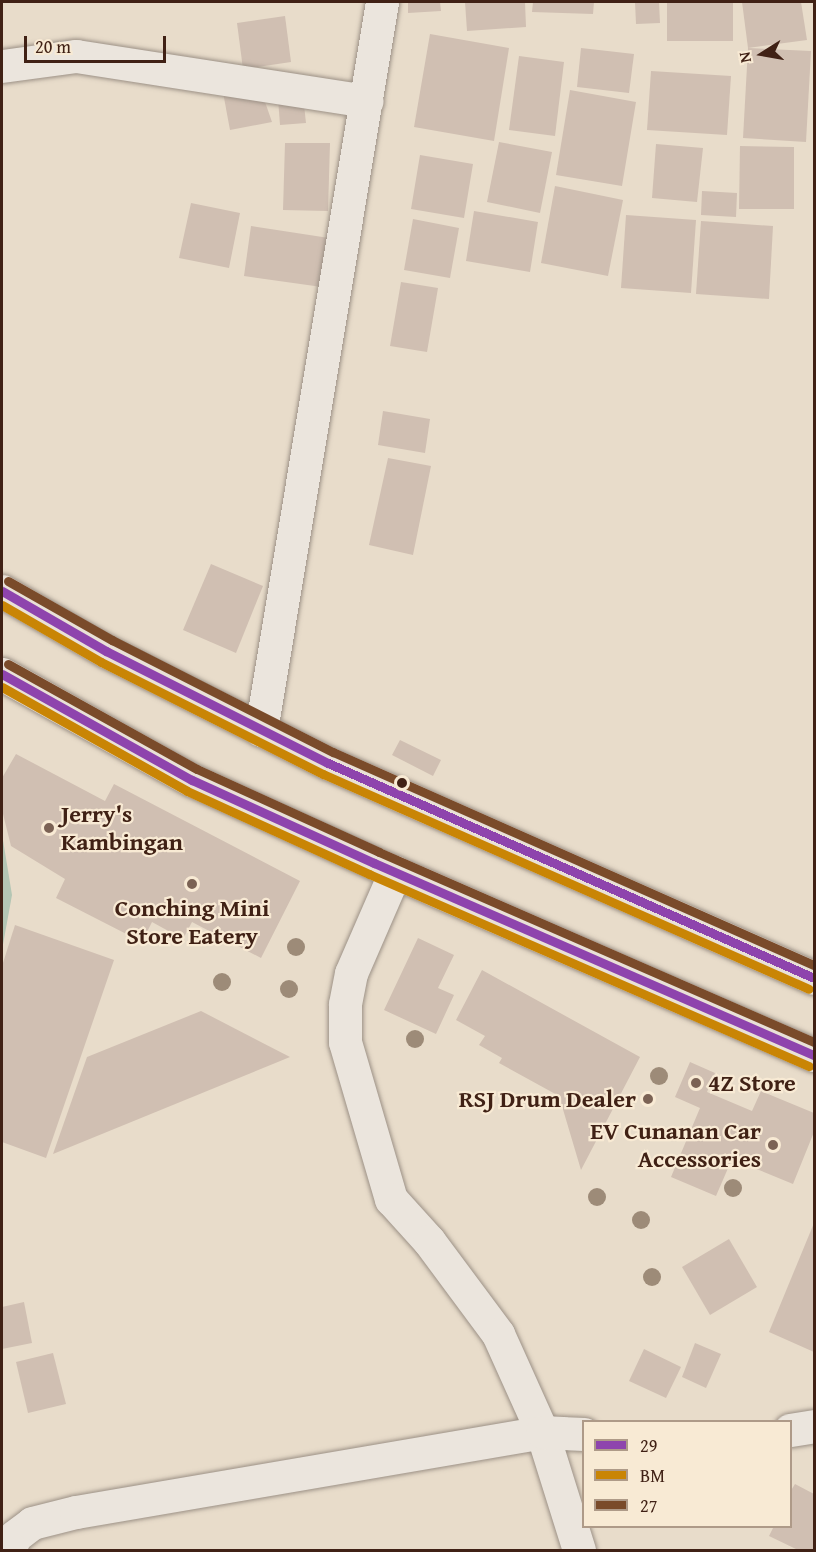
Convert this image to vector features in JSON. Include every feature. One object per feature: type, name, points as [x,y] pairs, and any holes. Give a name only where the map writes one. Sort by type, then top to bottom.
[{"type":"highway","points":[[2,591],[106,651],[328,763],[814,978]]},
{"type":"highway","points":[[2,674],[192,780],[395,872],[814,1055]]},
{"type":"street","points":[[261,730],[382,2]]},
{"type":"street","points":[[2,66],[76,56],[367,101]]},
{"type":"street","points":[[395,872],[351,973],[345,1004],[345,1042],[391,1199],[429,1241],[498,1334],[542,1432],[579,1551]]},
{"type":"street","points":[[792,1430],[814,1425]]},
{"type":"street","points":[[9,1551],[15,1536],[32,1523],[76,1512],[542,1432],[582,1434]]},
{"type":"shaded area","points":[[2,834],[12,895],[2,950]]},
{"type":"building","points":[[408,2],[440,2],[441,11],[408,13]]},
{"type":"building","points":[[465,2],[525,2],[526,27],[467,31]]},
{"type":"building","points":[[533,2],[594,2],[593,14],[532,12]]},
{"type":"building","points":[[635,2],[659,2],[660,23],[636,24]]},
{"type":"building","points":[[667,2],[733,2],[733,41],[667,41]]},
{"type":"building","points":[[742,2],[801,2],[807,40],[748,48]]},
{"type":"building","points":[[285,16],[291,62],[243,69],[237,23]]},
{"type":"building","points":[[430,34],[509,48],[494,141],[414,127]]},
{"type":"building","points":[[581,48],[634,54],[629,93],[577,87]]},
{"type":"building","points":[[748,48],[811,51],[806,142],[743,138]]},
{"type":"building","points":[[519,56],[564,62],[555,136],[509,130]]},
{"type":"building","points":[[651,71],[731,76],[727,135],[647,130]]},
{"type":"building","points":[[222,87],[264,99],[272,122],[230,130]]},
{"type":"building","points":[[570,90],[636,102],[622,186],[556,175]]},
{"type":"building","points":[[303,96],[306,123],[280,125],[278,98]]},
{"type":"building","points":[[499,142],[552,152],[540,213],[487,202]]},
{"type":"building","points":[[285,143],[330,143],[328,211],[283,210]]},
{"type":"building","points":[[656,144],[703,148],[697,202],[652,198]]},
{"type":"building","points":[[740,146],[794,147],[794,209],[739,209]]},
{"type":"building","points":[[420,155],[473,164],[464,218],[411,209]]},
{"type":"building","points":[[555,186],[623,200],[608,276],[541,263]]},
{"type":"building","points":[[702,191],[737,193],[736,217],[701,215]]},
{"type":"building","points":[[191,203],[240,213],[229,268],[179,258]]},
{"type":"building","points":[[474,211],[538,222],[530,272],[466,261]]},
{"type":"building","points":[[626,215],[696,220],[691,293],[621,288]]},
{"type":"building","points":[[413,219],[459,228],[450,278],[404,270]]},
{"type":"building","points":[[701,221],[773,226],[769,299],[696,294]]},
{"type":"building","points":[[251,226],[342,240],[336,289],[244,276]]},
{"type":"building","points":[[401,282],[438,288],[427,352],[390,346]]},
{"type":"building","points":[[383,411],[430,419],[425,453],[378,445]]},
{"type":"building","points":[[388,458],[431,466],[413,555],[369,545]]},
{"type":"building","points":[[211,564],[263,586],[236,653],[183,630]]},
{"type":"building","points":[[400,740],[441,760],[433,776],[392,755]]},
{"type":"building","points":[[16,754],[105,801],[114,784],[300,881],[261,958],[192,922],[183,939],[152,922],[142,942],[56,898],[65,879],[11,846],[2,810],[2,778]]},
{"type":"building","points":[[15,925],[114,960],[46,1158],[2,1142],[2,966]]},
{"type":"building","points":[[418,938],[454,955],[438,988],[454,995],[436,1034],[384,1010]]},
{"type":"building","points":[[482,970],[640,1057],[581,1170],[559,1096],[499,1063],[502,1058],[479,1045],[485,1036],[456,1020]]},
{"type":"building","points":[[201,1011],[290,1057],[53,1154],[87,1057]]},
{"type":"building","points":[[690,1062],[715,1073],[707,1092],[752,1111],[761,1091],[814,1113],[814,1132],[793,1184],[732,1159],[716,1196],[671,1177],[700,1108],[675,1097]]},
{"type":"building","points":[[814,1223],[814,1352],[769,1332]]},
{"type":"building","points":[[729,1239],[757,1287],[710,1315],[682,1267]]},
{"type":"building","points":[[24,1302],[32,1343],[2,1349],[2,1307]]},
{"type":"building","points":[[695,1343],[721,1354],[706,1388],[682,1377]]},
{"type":"building","points":[[644,1349],[681,1367],[666,1398],[629,1381]]},
{"type":"building","points":[[53,1353],[66,1404],[28,1413],[16,1362]]},
{"type":"building","points":[[795,1484],[814,1494],[814,1550],[798,1550],[769,1536],[773,1528],[792,1528],[792,1489]]},
{"type":"transit line","name":"27","points":[[8,581],[112,640],[333,752],[814,965]]},
{"type":"transit line","name":"29","points":[[2,591],[106,651],[328,763],[814,978]]},
{"type":"transit line","name":"BM","points":[[2,605],[101,662],[323,774],[809,989]]},
{"type":"transit line","name":"27","points":[[8,664],[197,769],[379,852],[814,1042]]},
{"type":"transit line","name":"29","points":[[2,674],[192,780],[374,863],[814,1055]]},
{"type":"transit line","name":"BM","points":[[2,687],[187,791],[369,874],[809,1066]]},
{"type":"place","name":"Jerry's Kambingan","points":[[49,828]]},
{"type":"place","name":"Conching Mini Store Eatery","points":[[192,884]]},
{"type":"place","name":"4Z Store","points":[[696,1083]]},
{"type":"place","name":"RSJ Drum Dealer","points":[[648,1099]]},
{"type":"place","name":"EV Cunanan Car Accessories","points":[[773,1145]]}]
